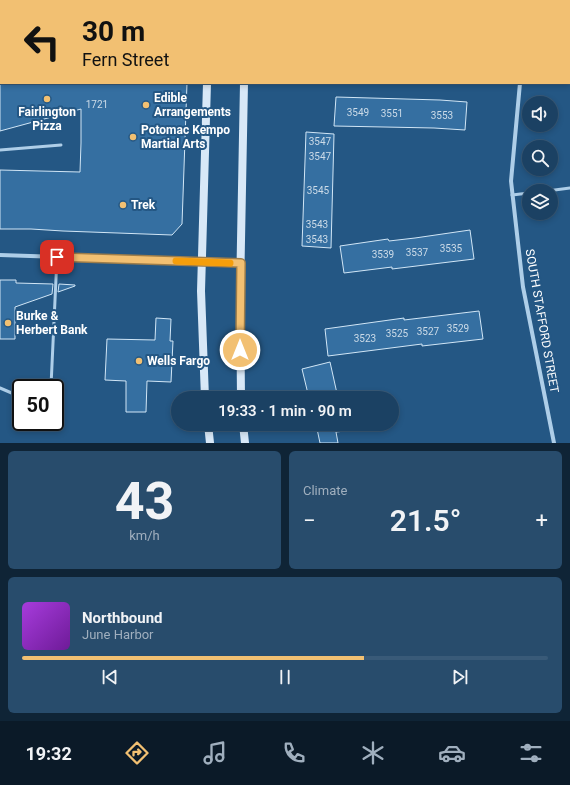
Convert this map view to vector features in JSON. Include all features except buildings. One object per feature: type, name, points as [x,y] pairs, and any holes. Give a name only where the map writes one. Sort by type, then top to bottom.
[{"type":"main road","points":[[205,391],[201,291],[208,84]]},
{"type":"main road","points":[[241,391],[241,263],[244,84]]},
{"type":"main road","points":[[209,431],[210,443]]},
{"type":"main road","points":[[244,431],[245,443]]},
{"type":"street","name":"SOUTH STAFFORD STREET","points":[[520,84],[511,175],[512,195],[523,287],[554,443]]},
{"type":"street","points":[[0,255],[241,263]]},
{"type":"lane","points":[[0,150],[61,145]]},
{"type":"lane","points":[[558,190],[570,188]]},
{"type":"lane","points":[[512,195],[522,194]]},
{"type":"lane","points":[[51,379],[57,257]]},
{"type":"lane","points":[[0,388],[12,393]]},
{"type":"slow traffic","points":[[176,261],[230,263]]},
{"type":"place","name":"Fairlington Pizza","points":[[47,99]]},
{"type":"place","name":"Edible Arrangements","points":[[146,105]]},
{"type":"place","name":"Potomac Kempo Martial Arts","points":[[133,137]]},
{"type":"place","name":"Trek","points":[[123,205]]},
{"type":"place","name":"Burke & Herbert Bank","points":[[8,323]]},
{"type":"place","name":"Wells Fargo","points":[[139,361]]},
{"type":"route","points":[[57,257],[241,263],[240,350]]}]
